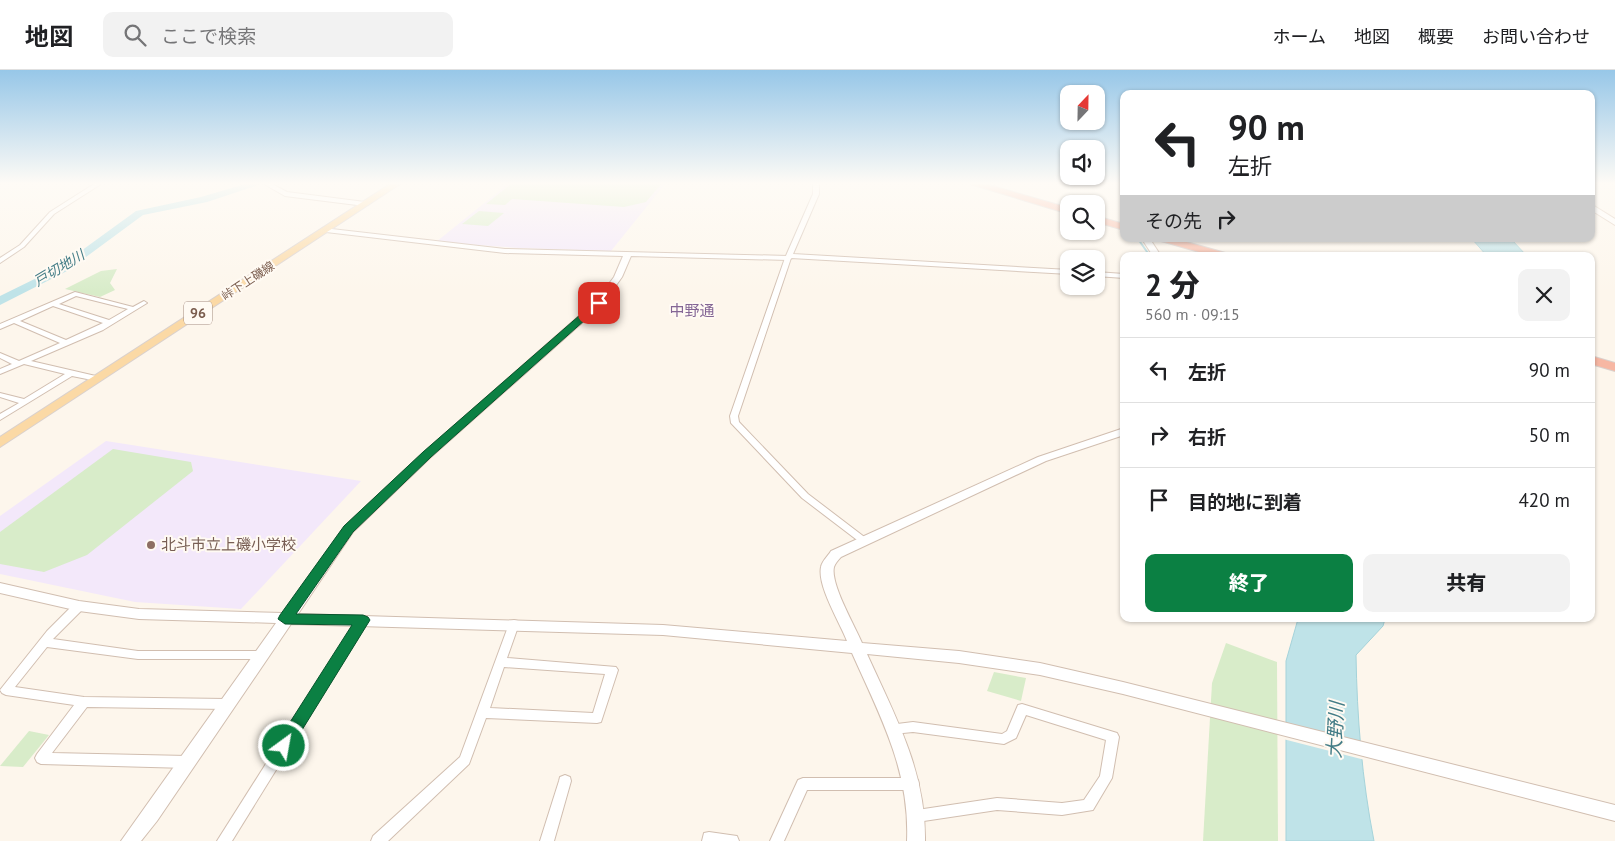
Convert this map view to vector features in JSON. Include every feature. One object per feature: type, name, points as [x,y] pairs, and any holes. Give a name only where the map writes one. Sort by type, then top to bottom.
[{"type":"highway","points":[[1105,222],[1120,226]]},
{"type":"highway","points":[[1176,242],[1211,252]]},
{"type":"highway","points":[[1595,361],[1615,367]]},
{"type":"main road","name":"峠下上磯線","points":[[1,443],[341,220]]},
{"type":"street","points":[[0,262],[22,246],[46,220]]},
{"type":"street","points":[[805,220],[789,257],[734,416],[735,423],[805,496],[864,541]]},
{"type":"street","points":[[326,230],[505,251],[789,257],[1060,272]]},
{"type":"street","points":[[130,841],[349,529],[427,455],[599,303],[618,277],[628,254]]},
{"type":"street","points":[[1105,275],[1120,276]]},
{"type":"street","points":[[0,327],[76,294],[134,309]]},
{"type":"street","points":[[0,372],[110,323],[144,303]]},
{"type":"street","points":[[53,304],[110,323]]},
{"type":"street","points":[[14,321],[67,342]]},
{"type":"street","points":[[0,355],[21,363],[97,379]]},
{"type":"street","points":[[0,418],[71,373]]},
{"type":"street","points":[[0,396],[26,402]]},
{"type":"street","points":[[916,841],[917,816],[913,784],[893,729],[830,587],[827,573],[828,565],[836,554],[1042,459],[1120,432]]},
{"type":"street","points":[[0,588],[79,606],[139,614],[663,630],[959,657],[1040,669],[1615,813]]},
{"type":"street","points":[[2,690],[79,606]]},
{"type":"street","points":[[224,841],[363,620]]},
{"type":"street","points":[[378,841],[465,760],[502,662],[514,624]]},
{"type":"street","points":[[45,642],[138,655],[261,655]]},
{"type":"street","points":[[483,714],[597,718],[612,670],[502,662]]},
{"type":"street","points":[[2,690],[84,702],[226,704]]},
{"type":"street","points":[[84,702],[40,758],[187,762]]},
{"type":"street","points":[[893,729],[913,727],[1004,739],[1012,734],[1022,709],[1113,737],[1106,778],[1088,806],[1062,809],[997,804],[917,816]]},
{"type":"street","points":[[547,841],[565,781]]},
{"type":"street","points":[[777,841],[803,784],[913,784]]},
{"type":"street","points":[[708,841],[709,838],[732,841]]},
{"type":"shaded area","points":[[463,220],[636,220],[611,251],[519,248],[436,242]]},
{"type":"shaded area","name":"北斗市立上磯小学校","points":[[106,441],[361,481],[241,609],[135,602],[0,574],[0,516]]},
{"type":"green space","points":[[467,220],[495,220],[488,226],[462,224]]},
{"type":"green space","points":[[117,269],[110,283],[115,290],[100,297],[65,289],[101,271]]},
{"type":"green space","points":[[113,449],[191,462],[193,471],[87,555],[44,572],[0,564],[0,532]]},
{"type":"green space","points":[[1226,643],[1277,662],[1278,841],[1203,841],[1212,683]]},
{"type":"green space","points":[[994,672],[1026,678],[1021,701],[987,691]]},
{"type":"green space","points":[[29,731],[49,735],[23,767],[0,766]]},
{"type":"water","points":[[1475,242],[1514,242],[1523,252],[1483,252]]},
{"type":"water","name":"大野川","points":[[1297,622],[1384,622],[1383,626],[1356,655],[1361,748],[1366,795],[1374,841],[1286,841],[1286,661]]},
{"type":"pier","points":[[1283,722],[1363,742],[1365,760],[1283,739]]},
{"type":"waterway","name":"戸切地川","points":[[0,301],[63,269],[130,220]]},
{"type":"waterway","points":[[1140,242],[1147,252]]},
{"type":"place","name":"北斗市立上磯小学校","points":[[151,545]]},
{"type":"district","name":"中野通","points":[[692,311]]},
{"type":"route","points":[[284,746],[363,620],[285,619],[349,529],[427,455],[599,303]]}]
